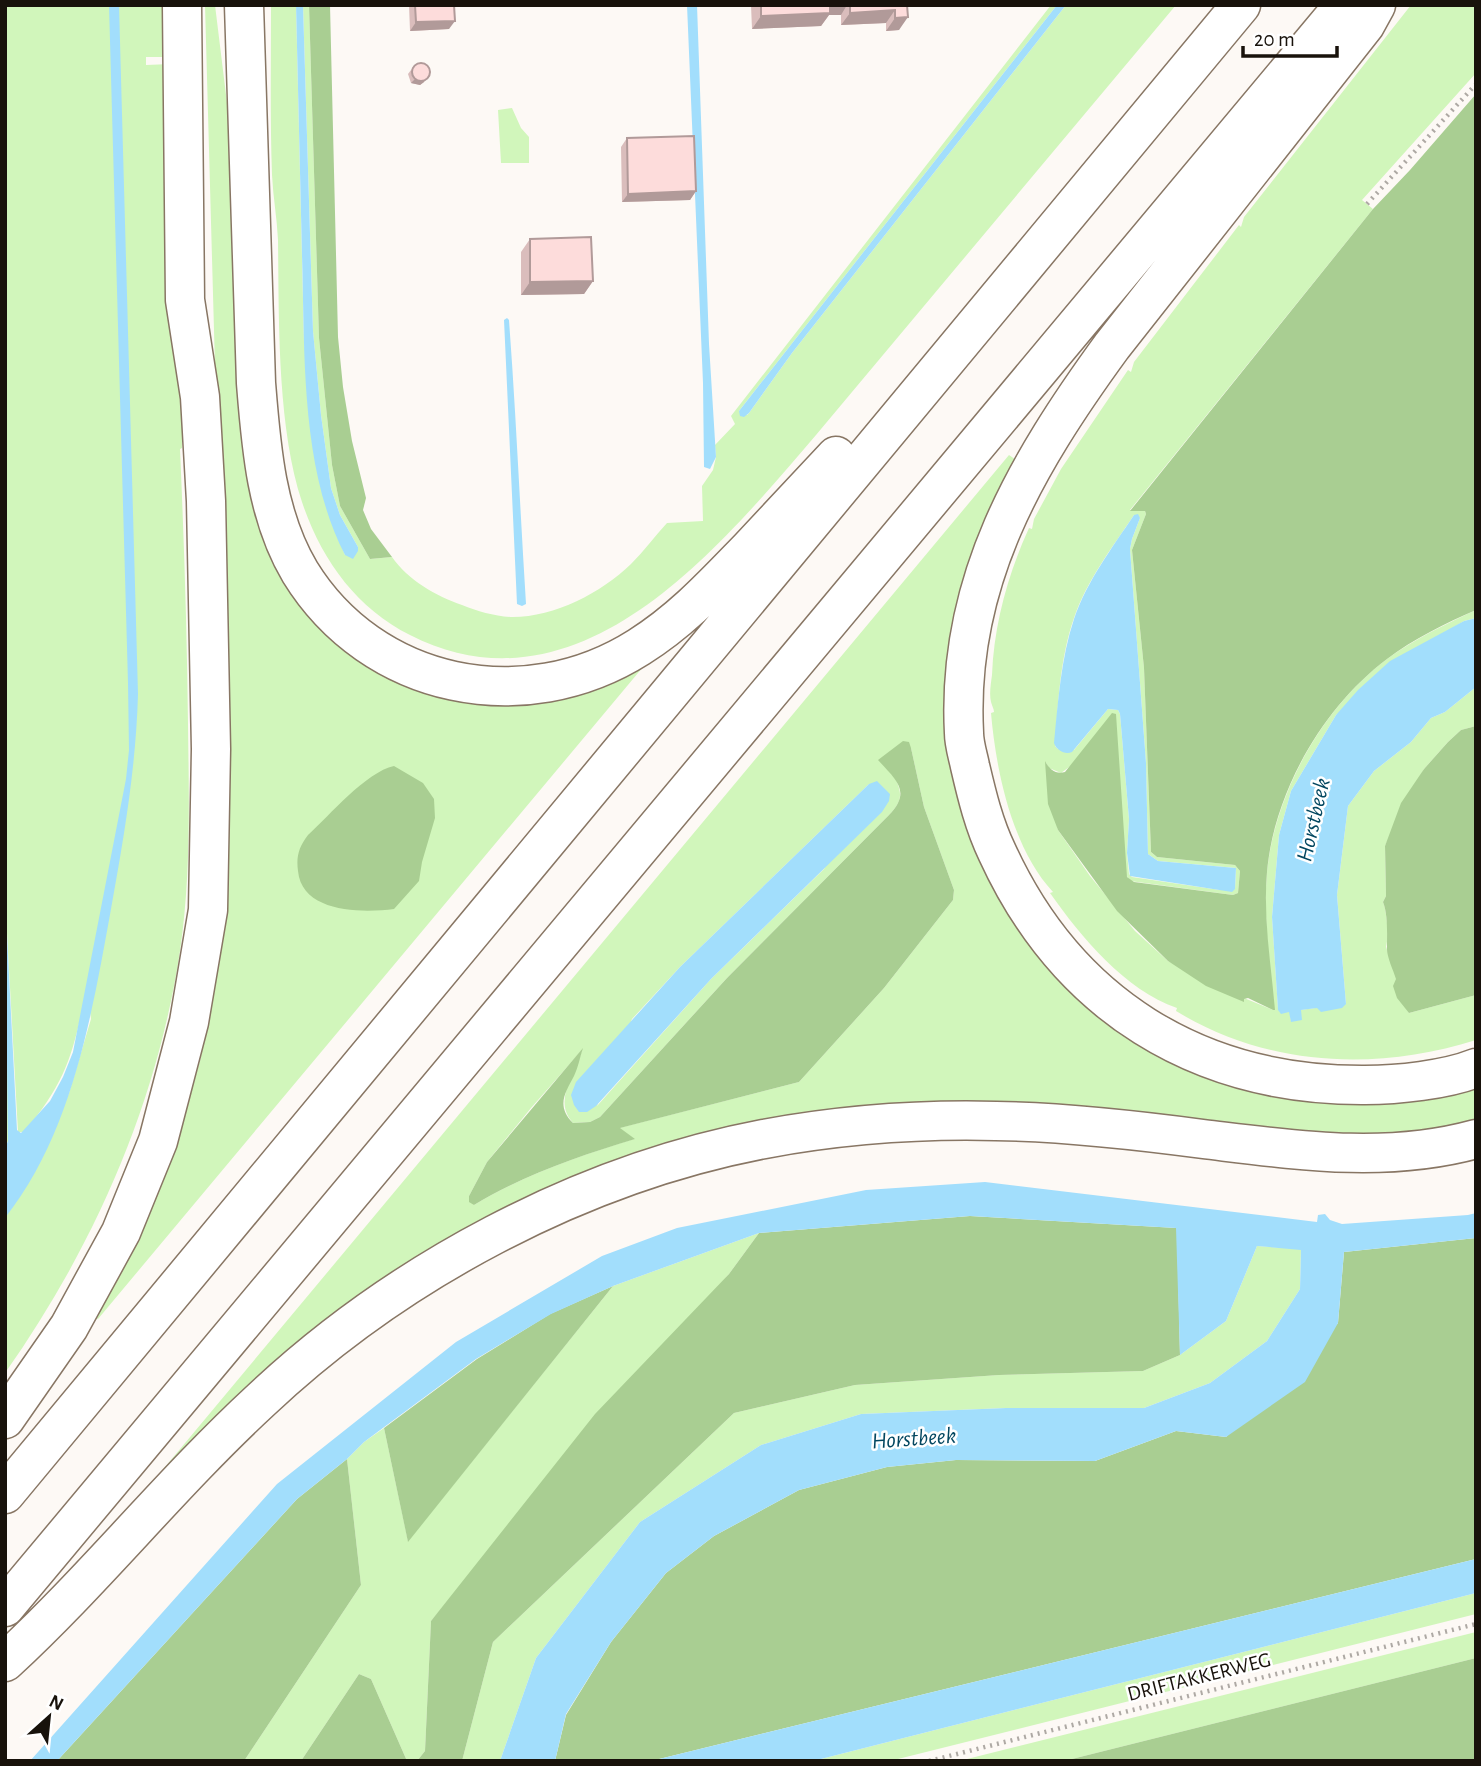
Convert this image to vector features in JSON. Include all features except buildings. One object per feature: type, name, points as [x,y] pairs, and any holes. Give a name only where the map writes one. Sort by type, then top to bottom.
[{"type":"highway","points":[[5,1419],[76,1315],[121,1232],[158,1141],[189,1022],[208,911],[211,749],[206,501],[200,397],[185,300],[182,5]]},
{"type":"highway","points":[[244,5],[256,383],[267,479],[283,534],[300,571],[321,600],[344,624],[370,646],[397,662],[428,675],[456,682],[489,687],[523,687],[555,681],[605,665],[636,649],[667,628],[697,604],[1103,171]]},
{"type":"highway","points":[[5,1494],[1241,5]]},
{"type":"highway","points":[[5,1607],[1344,5]]},
{"type":"highway","points":[[1376,5],[1365,24],[1112,346],[1073,400],[1020,489],[981,584],[969,640],[964,688],[964,736],[988,833],[1021,901],[1047,938],[1084,979],[1118,1008],[1152,1031],[1192,1052],[1238,1070],[1324,1085],[1394,1084],[1476,1068]]},
{"type":"highway","points":[[5,1662],[46,1625],[196,1461],[323,1346],[393,1294],[461,1252],[605,1186],[710,1152],[761,1140],[861,1125],[937,1121],[1070,1125],[1342,1154],[1421,1151],[1476,1139]]},
{"type":"path","points":[[1367,204],[1476,84]]},
{"type":"path","name":"DRIFTAKKERWEG","points":[[929,1761],[1476,1624]]},
{"type":"green space","points":[[5,5],[169,5],[171,57],[146,57],[146,65],[171,64],[182,409],[180,449],[189,809],[188,866],[180,951],[170,1008],[138,1119],[117,1172],[67,1275],[5,1373],[5,1218],[39,1162],[69,1093],[91,1019],[87,988],[73,1048],[60,1080],[39,1114],[24,1132],[18,1132],[5,897]]},
{"type":"green space","points":[[205,5],[215,5],[234,160],[243,432],[375,668],[643,667],[98,1319],[94,1317],[181,1124],[200,1061],[208,1022],[218,475]]},
{"type":"green space","points":[[271,5],[296,5],[304,342],[331,520],[345,555],[358,547],[340,515],[331,488],[321,415],[313,331],[303,5],[309,5],[319,338],[332,465],[340,506],[370,559],[392,557],[414,580],[442,597],[480,611],[510,617],[543,613],[575,602],[619,575],[667,523],[703,521],[702,486],[713,470],[715,445],[735,424],[731,416],[1051,5],[1057,5],[739,411],[747,415],[749,413],[792,353],[1066,5],[1176,5],[816,435],[735,526],[689,571],[640,610],[587,640],[531,656],[472,656],[410,635],[373,611],[357,596],[330,562],[302,502],[288,440],[281,372],[278,240],[271,154]]},
{"type":"green space","points":[[309,5],[330,5],[338,337],[343,387],[352,441],[366,498],[363,510],[371,529],[392,557],[370,559],[340,506],[332,465],[319,338]]},
{"type":"green space","points":[[1411,5],[1476,5],[1476,73],[1362,200],[1373,209],[1130,510],[1145,511],[1146,514],[1132,550],[1144,668],[1151,852],[1157,857],[1235,865],[1240,871],[1238,893],[1233,895],[1130,881],[1126,875],[1124,850],[1076,762],[1061,773],[1049,768],[1046,763],[1058,830],[1090,876],[1135,931],[1168,961],[1273,1010],[1266,923],[1267,872],[1280,812],[1306,754],[1342,701],[1387,659],[1419,638],[1476,610],[1476,618],[1464,621],[1433,640],[1336,715],[1291,791],[1279,835],[1272,917],[1278,1009],[1290,1012],[1291,1021],[1300,1010],[1346,1004],[1337,895],[1348,806],[1374,771],[1411,742],[1431,718],[1445,712],[1476,687],[1476,726],[1461,730],[1424,769],[1385,846],[1386,896],[1383,902],[1387,924],[1386,947],[1409,1013],[1476,995],[1476,1040],[1438,1050],[1399,1057],[1360,1059],[1284,1053],[1246,1043],[1176,1011],[1177,1008],[1158,1000],[1122,975],[1090,944],[1062,910],[1027,854],[1002,784],[993,736],[991,713],[994,712],[990,688],[999,618],[1021,545],[1029,528],[1032,529],[1034,519],[1061,469],[1128,370],[1131,372],[1134,362],[1239,225],[1241,227],[1244,217]],"holes":[[[1134,515],[1140,518],[1130,549],[1146,763],[1148,854],[1158,861],[1236,868],[1235,889],[1220,890],[1132,877],[1129,874],[1129,819],[1118,710],[1108,709],[1074,750],[1058,749],[1055,746],[1063,665],[1069,633],[1079,604],[1093,577]]]},
{"type":"green space","points":[[1476,94],[1476,610],[1408,645],[1364,679],[1342,701],[1323,726],[1291,782],[1272,842],[1267,872],[1267,924],[1273,1010],[1248,998],[1244,999],[1244,1002],[1206,986],[1168,961],[1117,911],[1058,830],[1048,804],[1045,761],[1053,771],[1065,772],[1112,713],[1116,714],[1127,877],[1134,882],[1233,895],[1238,893],[1240,871],[1235,865],[1157,857],[1151,852],[1144,668],[1132,550],[1146,514],[1145,511],[1130,511],[1373,209]]},
{"type":"green space","points":[[512,108],[521,128],[529,137],[529,163],[501,163],[498,110]]},
{"type":"green space","points":[[1009,455],[1019,462],[977,552],[986,858],[1184,1059],[1476,1078],[1476,1128],[1409,1140],[1042,1112],[574,1186],[140,1497]],"holes":[[[911,748],[924,807],[954,890],[953,900],[884,988],[799,1082],[619,1128],[634,1139],[552,1167],[512,1184],[474,1205],[469,1196],[487,1162],[582,1050],[565,1096],[567,1114],[573,1123],[590,1122],[600,1117],[727,978],[889,815],[899,800],[897,782]],[[869,784],[824,869],[711,979],[597,1106],[632,1019],[680,967]]]},
{"type":"green space","points":[[1476,726],[1476,995],[1409,1013],[1397,998],[1393,986],[1396,979],[1388,954],[1383,902],[1386,896],[1385,846],[1401,803],[1424,769],[1461,730]]},
{"type":"green space","points":[[903,741],[909,742],[911,748],[924,807],[954,890],[953,900],[884,988],[799,1082],[620,1128],[635,1139],[552,1167],[512,1184],[474,1205],[469,1202],[469,1196],[487,1162],[583,1048],[563,1105],[573,1123],[590,1122],[600,1117],[727,978],[889,815],[900,799],[899,786],[878,760]]},
{"type":"green space","points":[[394,766],[423,783],[434,799],[435,818],[419,881],[394,909],[351,910],[322,903],[302,885],[297,861],[302,844],[360,785]]},
{"type":"green space","points":[[5,1004],[9,1097],[8,1141],[5,1148]]},
{"type":"green space","points":[[970,1216],[1177,1228],[1180,1355],[1143,1371],[999,1375],[855,1385],[734,1413],[493,1642],[462,1761],[417,1761],[425,1751],[431,1621],[595,1414],[729,1274],[759,1233]]},
{"type":"green space","points":[[759,1233],[729,1274],[431,1621],[425,1751],[417,1761],[407,1761],[371,1679],[359,1674],[301,1761],[244,1761],[361,1585],[347,1459],[364,1442],[384,1428],[408,1541],[613,1286]]},
{"type":"green space","points":[[1476,1238],[1476,1559],[651,1761],[555,1761],[566,1715],[611,1642],[666,1573],[714,1536],[799,1490],[887,1467],[956,1460],[1095,1461],[1176,1431],[1226,1437],[1338,1323],[1344,1252]]},
{"type":"green space","points":[[1257,1246],[1301,1249],[1300,1289],[1267,1341],[1210,1383],[1144,1408],[1006,1408],[861,1414],[761,1445],[640,1522],[536,1658],[500,1761],[462,1761],[493,1642],[734,1413],[855,1385],[999,1375],[1143,1371],[1180,1355],[1226,1321]]},
{"type":"green space","points":[[613,1286],[408,1542],[384,1428],[477,1359],[550,1314]]},
{"type":"green space","points":[[347,1459],[361,1585],[244,1761],[57,1761],[297,1499]]},
{"type":"green space","points":[[1476,1593],[1476,1614],[890,1761],[813,1761]]},
{"type":"green space","points":[[1476,1632],[1476,1658],[1064,1761],[959,1761]]},
{"type":"green space","points":[[1476,1658],[1476,1761],[1064,1761]]},
{"type":"green space","points":[[359,1674],[371,1679],[407,1761],[301,1761]]},
{"type":"water","points":[[109,5],[119,5],[138,694],[135,748],[111,909],[96,989],[76,1070],[48,1148],[5,1218],[5,1148],[8,1141],[5,897],[17,1130],[21,1133],[50,1101],[73,1052],[126,779],[129,750]]},
{"type":"water","points":[[296,5],[303,5],[313,331],[321,415],[331,488],[340,515],[358,547],[353,559],[345,555],[330,521],[312,447],[308,409]]},
{"type":"water","points":[[687,5],[697,5],[709,344],[716,457],[710,469],[704,467]]},
{"type":"water","points":[[1057,5],[1066,5],[792,353],[749,413],[744,417],[740,416],[739,411]]},
{"type":"water","points":[[507,318],[526,604],[522,606],[517,604],[504,320]]},
{"type":"water","points":[[1138,514],[1140,518],[1130,549],[1146,763],[1148,854],[1158,861],[1236,868],[1235,889],[1232,892],[1130,876],[1127,853],[1129,819],[1118,710],[1108,709],[1072,752],[1061,751],[1054,743],[1063,665],[1074,619],[1101,565],[1134,515]]},
{"type":"water","name":"Horstbeek","points":[[1476,618],[1476,687],[1445,712],[1431,718],[1411,742],[1374,771],[1348,806],[1337,895],[1346,1004],[1342,1008],[1321,1012],[1317,1008],[1301,1010],[1302,1020],[1291,1022],[1289,1012],[1281,1014],[1278,1010],[1272,917],[1279,835],[1291,791],[1336,715],[1358,690],[1390,661],[1464,621]]},
{"type":"water","points":[[877,781],[890,794],[882,812],[711,979],[596,1106],[587,1112],[579,1112],[571,1095],[576,1082],[680,967],[869,784]]},
{"type":"water","name":"Horstbeek","points":[[985,1182],[1317,1222],[1318,1215],[1325,1214],[1330,1220],[1342,1224],[1476,1213],[1476,1238],[1344,1252],[1338,1323],[1305,1382],[1226,1437],[1176,1431],[1095,1461],[956,1460],[887,1467],[799,1490],[714,1536],[666,1573],[611,1642],[566,1714],[555,1761],[500,1761],[536,1658],[640,1522],[761,1445],[861,1414],[1006,1408],[1144,1408],[1210,1383],[1267,1341],[1300,1289],[1301,1250],[1257,1246],[1226,1321],[1180,1355],[1176,1228],[970,1216],[759,1233],[613,1286],[551,1314],[476,1359],[364,1442],[297,1499],[57,1761],[30,1761],[277,1484],[456,1342],[602,1256],[677,1228],[866,1190]]},
{"type":"water","points":[[1476,1559],[1476,1593],[813,1761],[651,1761]]}]
